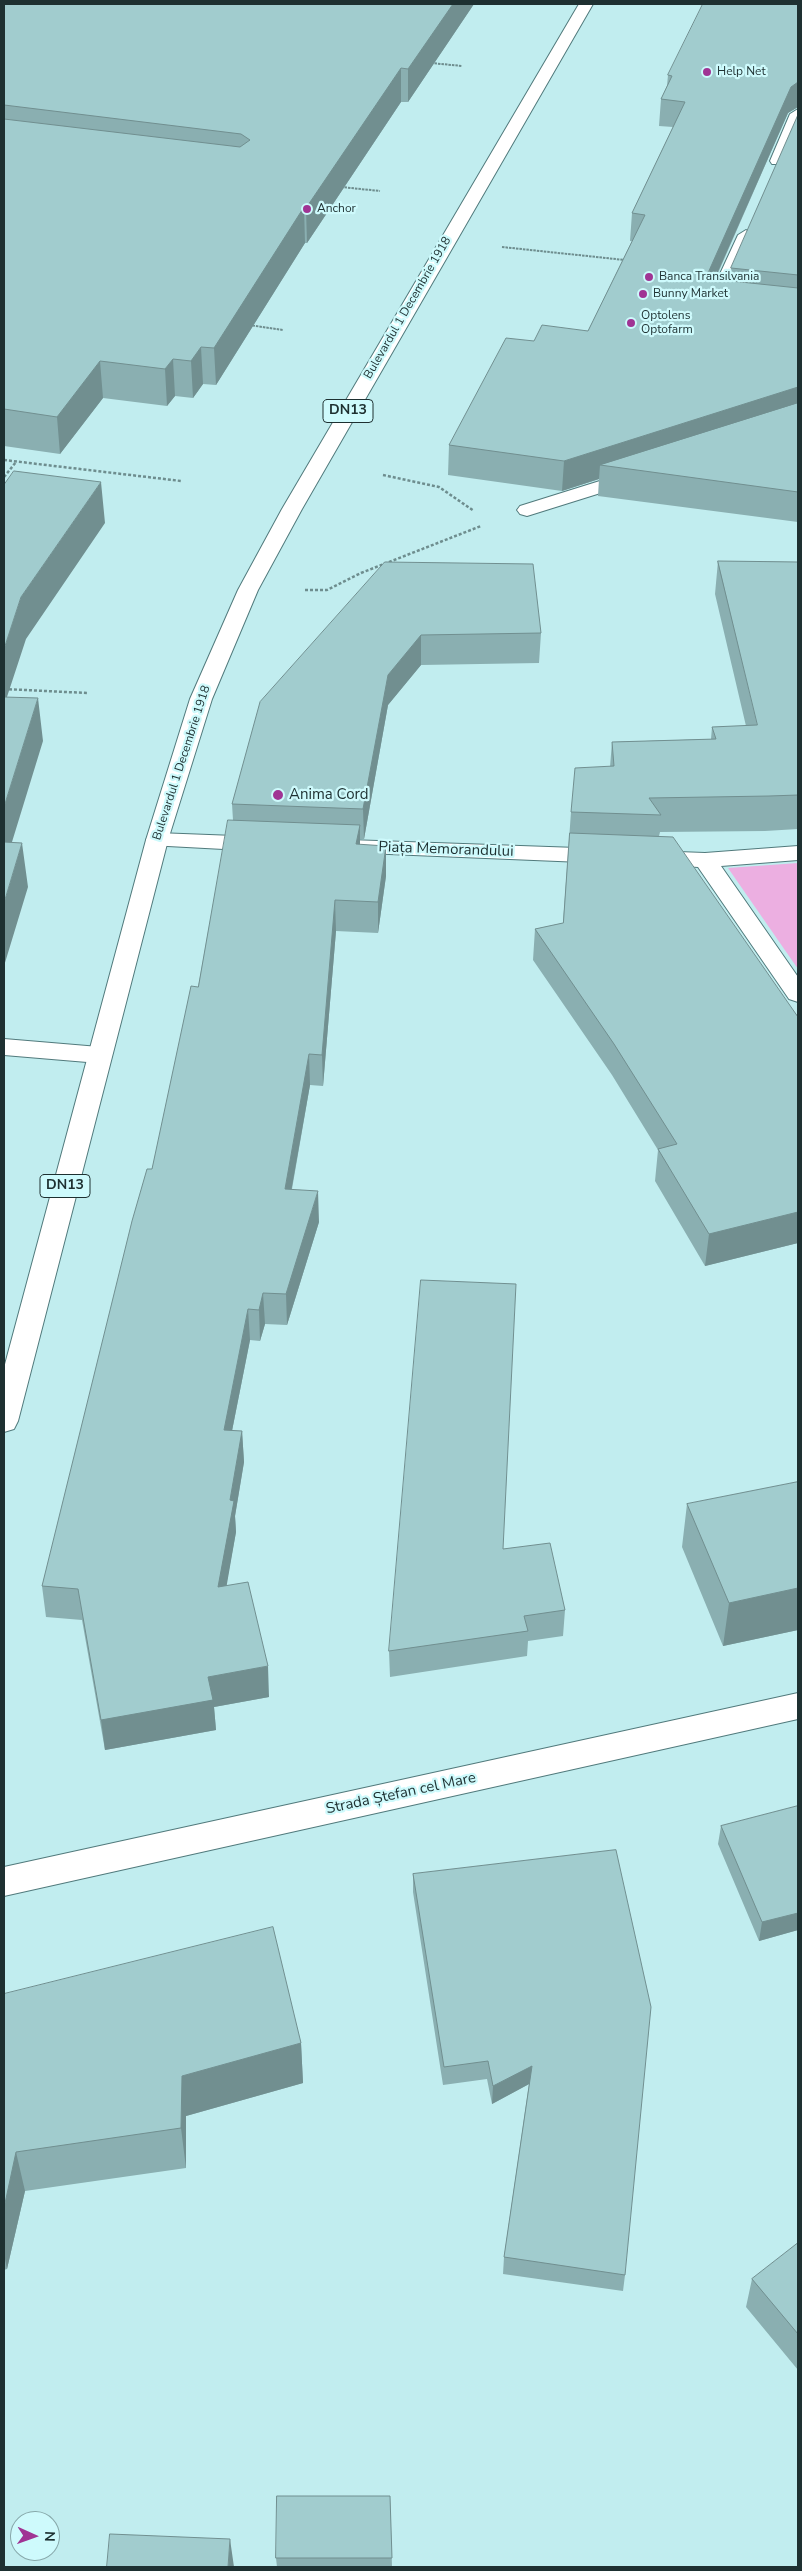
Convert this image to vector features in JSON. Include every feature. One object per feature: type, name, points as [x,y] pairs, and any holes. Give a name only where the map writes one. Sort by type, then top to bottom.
[{"type":"main road","name":"Bulevardul 1 Decembrie 1918","points":[[4,1421],[157,840],[201,700],[248,590],[387,343],[546,76],[586,4]]},
{"type":"main road","points":[[772,175],[798,114]]},
{"type":"main road","points":[[753,219],[716,302],[798,311]]},
{"type":"main road","points":[[526,510],[648,472]]},
{"type":"main road","points":[[157,840],[278,844]]},
{"type":"main road","name":"Piața Memorandului","points":[[327,846],[704,860],[798,853]]},
{"type":"main road","points":[[704,860],[798,994]]},
{"type":"main road","points":[[4,1047],[99,1055]]},
{"type":"main road","name":"Strada Ștefan cel Mare","points":[[4,1882],[798,1706]]},
{"type":"path","points":[[424,62],[462,66]]},
{"type":"path","points":[[341,187],[380,192]]},
{"type":"path","points":[[498,247],[631,261]]},
{"type":"path","points":[[245,325],[283,330]]},
{"type":"path","points":[[4,460],[182,481]]},
{"type":"path","points":[[4,477],[16,461]]},
{"type":"path","points":[[383,475],[439,487],[471,509]]},
{"type":"path","points":[[299,590],[327,590],[361,573],[526,510]]},
{"type":"path","points":[[4,689],[87,693]]},
{"type":"shaded area","points":[[798,863],[798,969],[728,868]]},
{"type":"building","points":[[4,4],[453,4],[408,69],[401,68],[306,208],[304,207],[214,348],[201,347],[191,361],[173,359],[165,369],[100,361],[57,417],[4,409],[4,119],[240,147],[250,140],[241,134],[4,105]]},
{"type":"building","points":[[703,4],[798,4],[798,82],[791,87],[708,273],[712,279],[798,288],[798,387],[564,461],[449,445],[506,338],[534,341],[542,325],[588,331],[645,215],[632,213],[685,102],[661,99],[672,76],[668,75]]},
{"type":"building","points":[[798,115],[798,275],[731,268]]},
{"type":"building","points":[[798,403],[798,492],[600,465]]},
{"type":"building","points":[[14,471],[101,482],[21,597],[4,649],[4,485]]},
{"type":"building","points":[[718,561],[798,562],[798,795],[649,798],[661,815],[571,812],[575,768],[614,766],[612,742],[716,739],[712,727],[757,725]]},
{"type":"building","points":[[385,562],[533,564],[541,633],[421,635],[388,675],[363,809],[232,804],[260,702]]},
{"type":"building","points":[[4,697],[38,698],[4,807]]},
{"type":"building","points":[[228,820],[360,825],[356,844],[386,846],[378,902],[335,900],[322,1055],[309,1054],[285,1189],[318,1191],[286,1294],[263,1293],[259,1310],[248,1309],[224,1430],[242,1431],[230,1500],[234,1501],[218,1587],[248,1582],[268,1666],[208,1677],[213,1700],[101,1720],[78,1589],[42,1586],[132,1221],[147,1169],[152,1169],[191,986],[198,987]]},
{"type":"building","points":[[570,833],[673,837],[798,1017],[798,1212],[709,1234],[658,1149],[677,1144],[614,1044],[535,929],[563,923]]},
{"type":"building","points":[[4,842],[22,843],[4,903]]},
{"type":"building","points":[[421,1280],[516,1284],[503,1549],[550,1543],[565,1610],[524,1616],[528,1631],[389,1651]]},
{"type":"building","points":[[798,1482],[798,1588],[729,1603],[687,1504]]},
{"type":"building","points":[[798,1806],[798,1913],[762,1922],[721,1826]]},
{"type":"building","points":[[616,1850],[651,2007],[625,2275],[504,2257],[532,2066],[493,2086],[488,2061],[444,2067],[413,1874]]},
{"type":"building","points":[[273,1927],[301,2043],[182,2076],[181,2128],[16,2152],[4,2208],[4,1994]]},
{"type":"building","points":[[798,2243],[798,2334],[752,2279]]},
{"type":"building","points":[[277,2496],[390,2496],[392,2558],[276,2558]]},
{"type":"building","points":[[110,2534],[230,2539],[228,2567],[107,2567]]},
{"type":"place","name":"Help Net","points":[[707,72]]},
{"type":"place","name":"Anchor","points":[[307,209]]},
{"type":"place","name":"Banca Transilvania","points":[[649,277]]},
{"type":"place","name":"Bunny Market","points":[[643,294]]},
{"type":"place","name":"Optolens Optofarm","points":[[631,323]]},
{"type":"place","name":"Anima Cord","points":[[278,795]]}]
